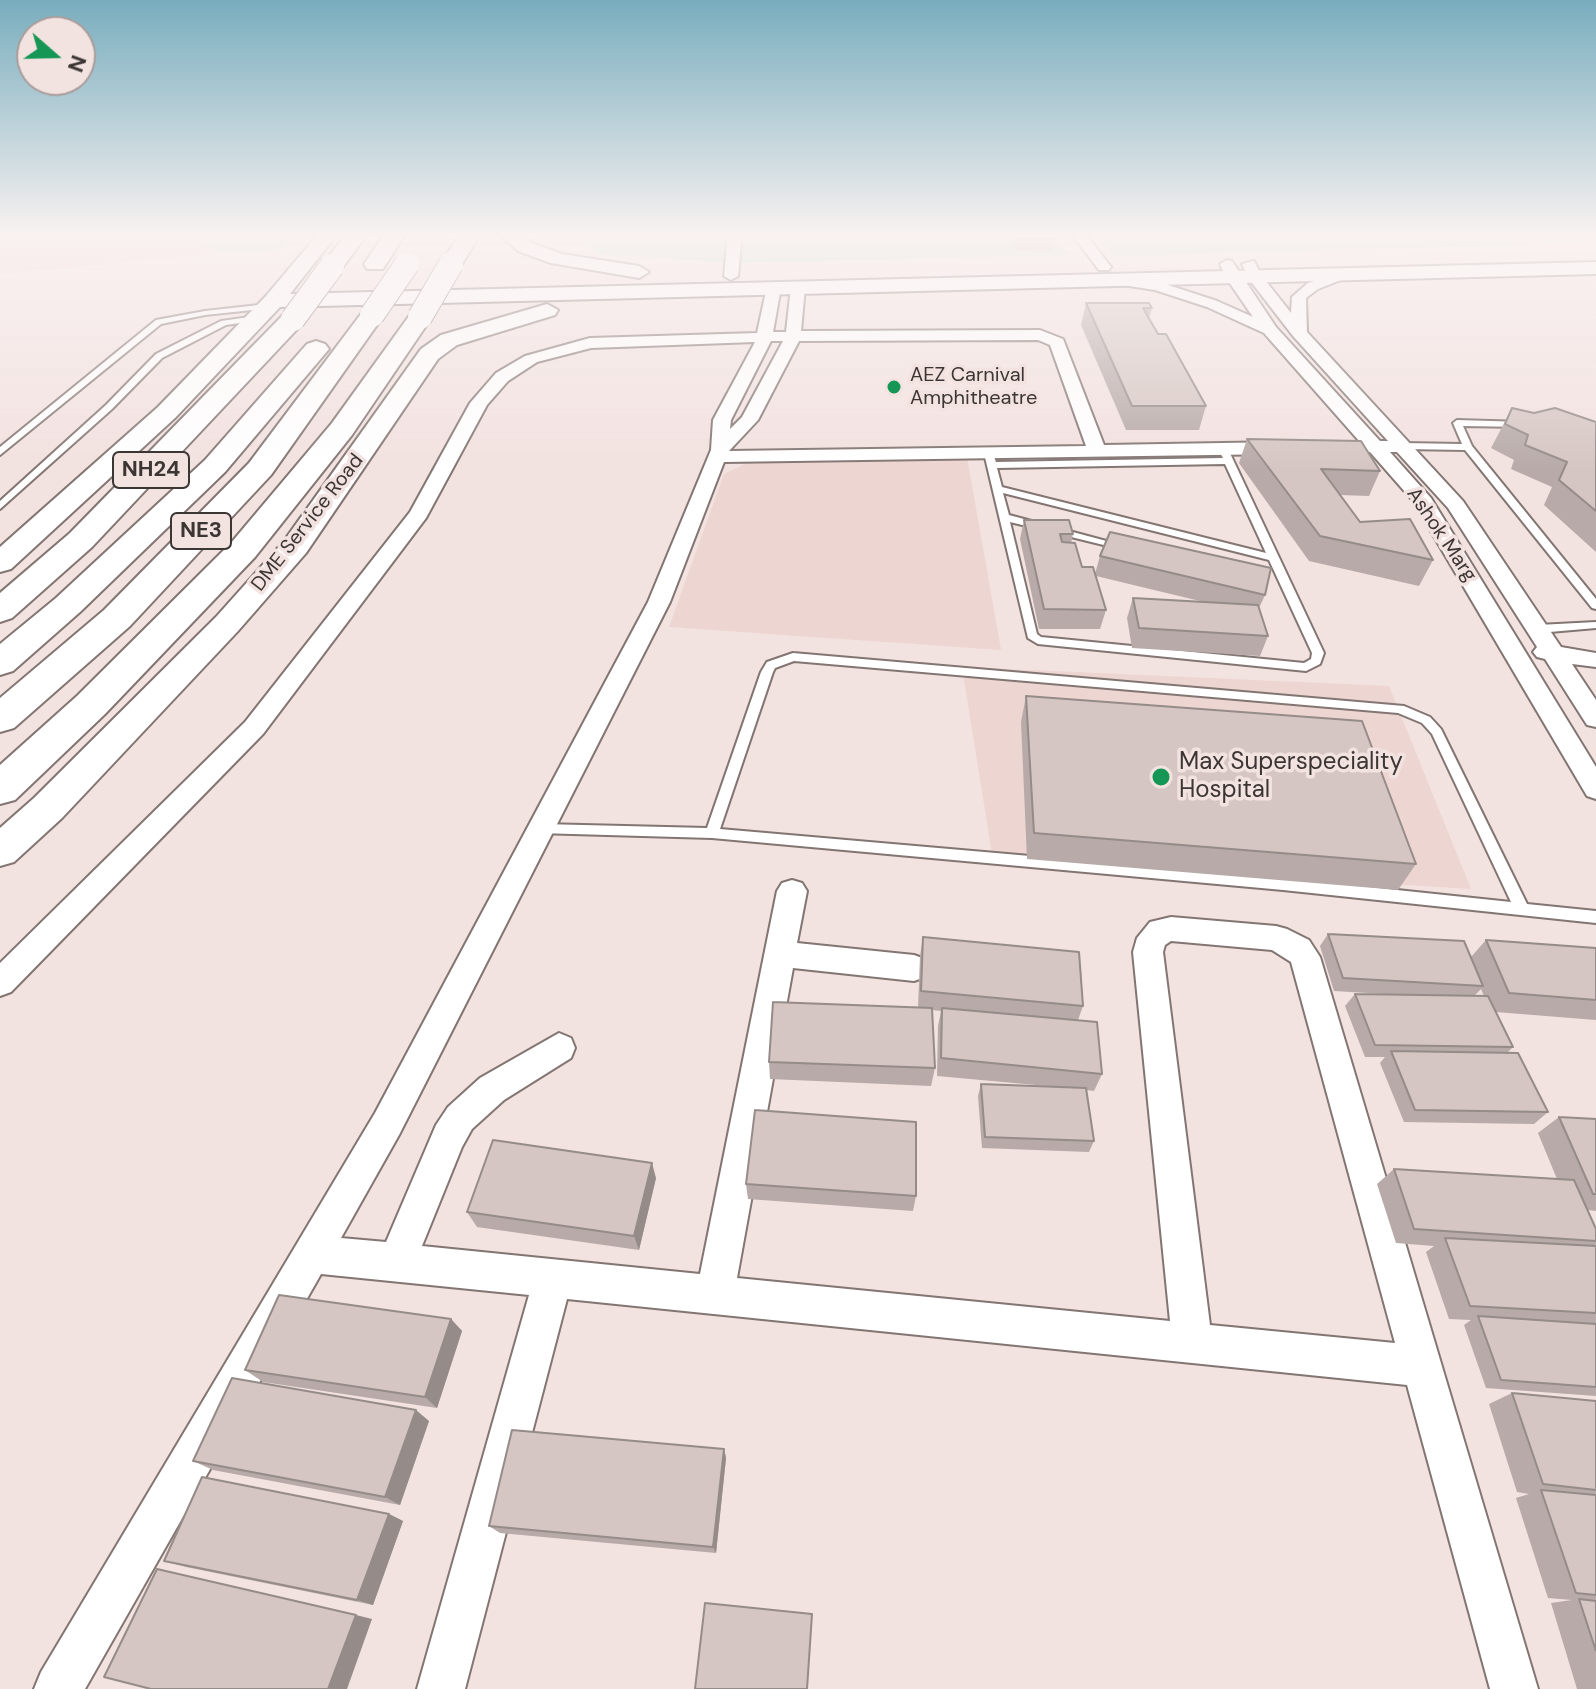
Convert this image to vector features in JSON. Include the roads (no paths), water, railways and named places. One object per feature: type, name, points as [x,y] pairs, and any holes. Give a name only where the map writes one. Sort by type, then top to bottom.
[{"type":"highway","name":"NH24","points":[[0,611],[81,540],[152,470],[298,312]]},
{"type":"highway","name":"NE3","points":[[0,719],[117,618],[260,469],[358,312]]},
{"type":"highway","name":"NE3","points":[[0,663],[68,605],[215,466],[360,312]]},
{"type":"highway","points":[[0,789],[91,705],[243,550],[342,429],[423,312]]},
{"type":"main road","points":[[0,563],[167,412],[263,312]]},
{"type":"main road","name":"DME Service Road","points":[[0,851],[48,808],[227,624],[295,547],[429,354],[449,340],[541,312]]},
{"type":"street","points":[[58,1689],[387,1124],[542,829],[659,602],[719,454],[722,420],[763,337],[769,312]]},
{"type":"street","points":[[719,454],[749,420],[793,336],[795,312]]},
{"type":"street","points":[[1229,312],[1270,330]]},
{"type":"street","name":"Ashok Marg","points":[[1261,312],[1270,330],[1421,498],[1596,789]]},
{"type":"street","name":"Ashok Marg","points":[[1279,312],[1456,505],[1596,719]]},
{"type":"street","points":[[1299,312],[1299,333]]},
{"type":"street","points":[[0,983],[254,728],[419,514],[479,403],[502,377],[531,359],[590,343],[793,336],[1048,336],[1057,342],[1097,451]]},
{"type":"street","points":[[719,454],[991,459],[1097,451],[1150,456],[1225,455],[1306,448],[1403,446]]},
{"type":"street","points":[[1512,647],[1596,660]]},
{"type":"street","points":[[715,1294],[792,891]]},
{"type":"street","points":[[1192,1343],[1148,952],[1152,938],[1161,931],[1171,929],[1276,938],[1298,949],[1305,957],[1514,1689]]},
{"type":"street","points":[[779,954],[914,968]]},
{"type":"street","points":[[396,1263],[448,1137],[460,1118],[492,1089],[559,1048]]},
{"type":"street","points":[[311,1254],[1422,1366]]},
{"type":"street","points":[[441,1689],[553,1278]]},
{"type":"lane","points":[[0,452],[159,322],[215,312]]},
{"type":"lane","points":[[0,506],[109,407],[159,356],[224,323],[256,312]]},
{"type":"lane","points":[[1534,424],[1457,423],[1468,447],[1596,606]]},
{"type":"lane","points":[[1403,446],[1468,447]]},
{"type":"lane","points":[[1150,456],[991,459],[1032,635],[1046,643],[1306,667],[1316,661],[1318,653],[1225,455]]},
{"type":"lane","points":[[998,489],[1274,558]]},
{"type":"lane","points":[[1004,517],[1139,551]]},
{"type":"lane","points":[[1273,585],[1288,588]]},
{"type":"lane","points":[[1538,629],[1596,625]]},
{"type":"lane","points":[[712,833],[767,672],[771,665],[793,657],[1400,709],[1426,720],[1437,732],[1523,911]]},
{"type":"lane","points":[[542,829],[712,833],[1283,884],[1596,917]]},
{"type":"place","name":"AEZ Carnival Amphitheatre","points":[[894,387]]},
{"type":"place","name":"Max Superspeciality Hospital","points":[[1161,777]]}]
